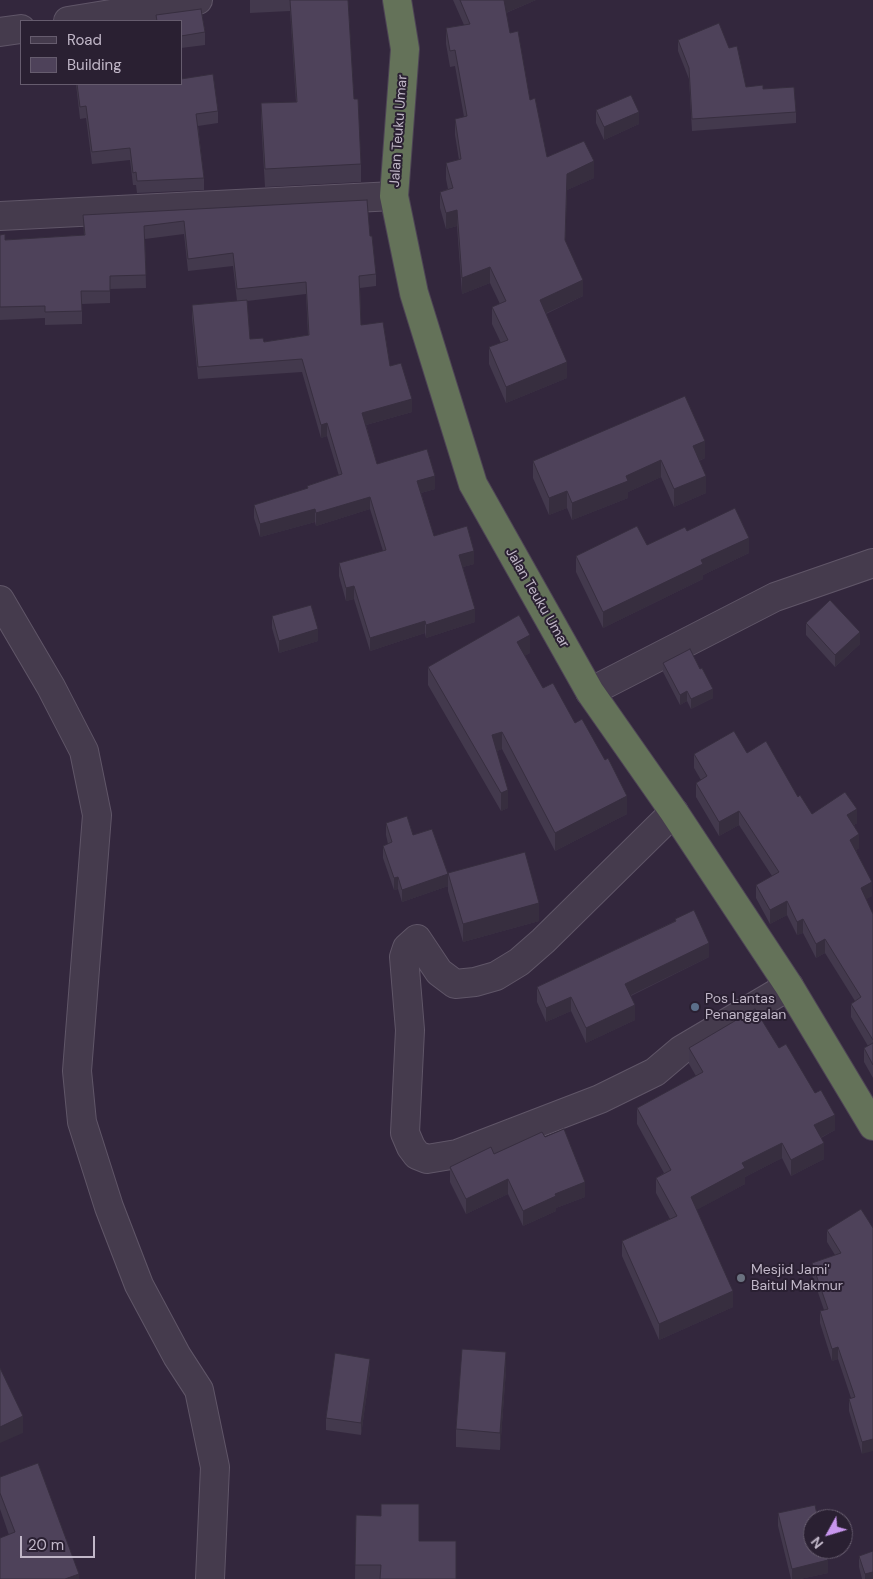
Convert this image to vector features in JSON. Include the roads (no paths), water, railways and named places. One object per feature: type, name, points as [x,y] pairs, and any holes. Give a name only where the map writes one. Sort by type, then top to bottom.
[{"type":"highway","name":"Jalan Teuku Umar","points":[[397,0],[405,49],[394,196],[414,293],[473,484],[590,692],[674,812],[789,986],[873,1126]]},
{"type":"street","points":[[74,20],[198,0]]},
{"type":"street","points":[[0,32],[20,28]]},
{"type":"street","points":[[0,216],[394,196]]},
{"type":"street","points":[[590,692],[775,597],[873,563]]},
{"type":"street","points":[[0,600],[51,687],[84,751],[98,815],[77,1071],[82,1122],[109,1207],[139,1285],[177,1356],[199,1390],[216,1467],[210,1579]]},
{"type":"street","points":[[674,812],[543,941],[519,962],[496,976],[475,982],[455,984],[439,972],[417,939],[407,948],[404,957],[410,1030],[405,1133],[411,1146],[417,1155],[427,1159],[457,1154],[600,1099],[655,1072],[681,1050],[789,986]]},
{"type":"place","name":"Pos Lantas Penanggalan","points":[[695,1007]]},
{"type":"place","name":"Mesjid Jami' Baitul Makmur","points":[[741,1278]]}]
